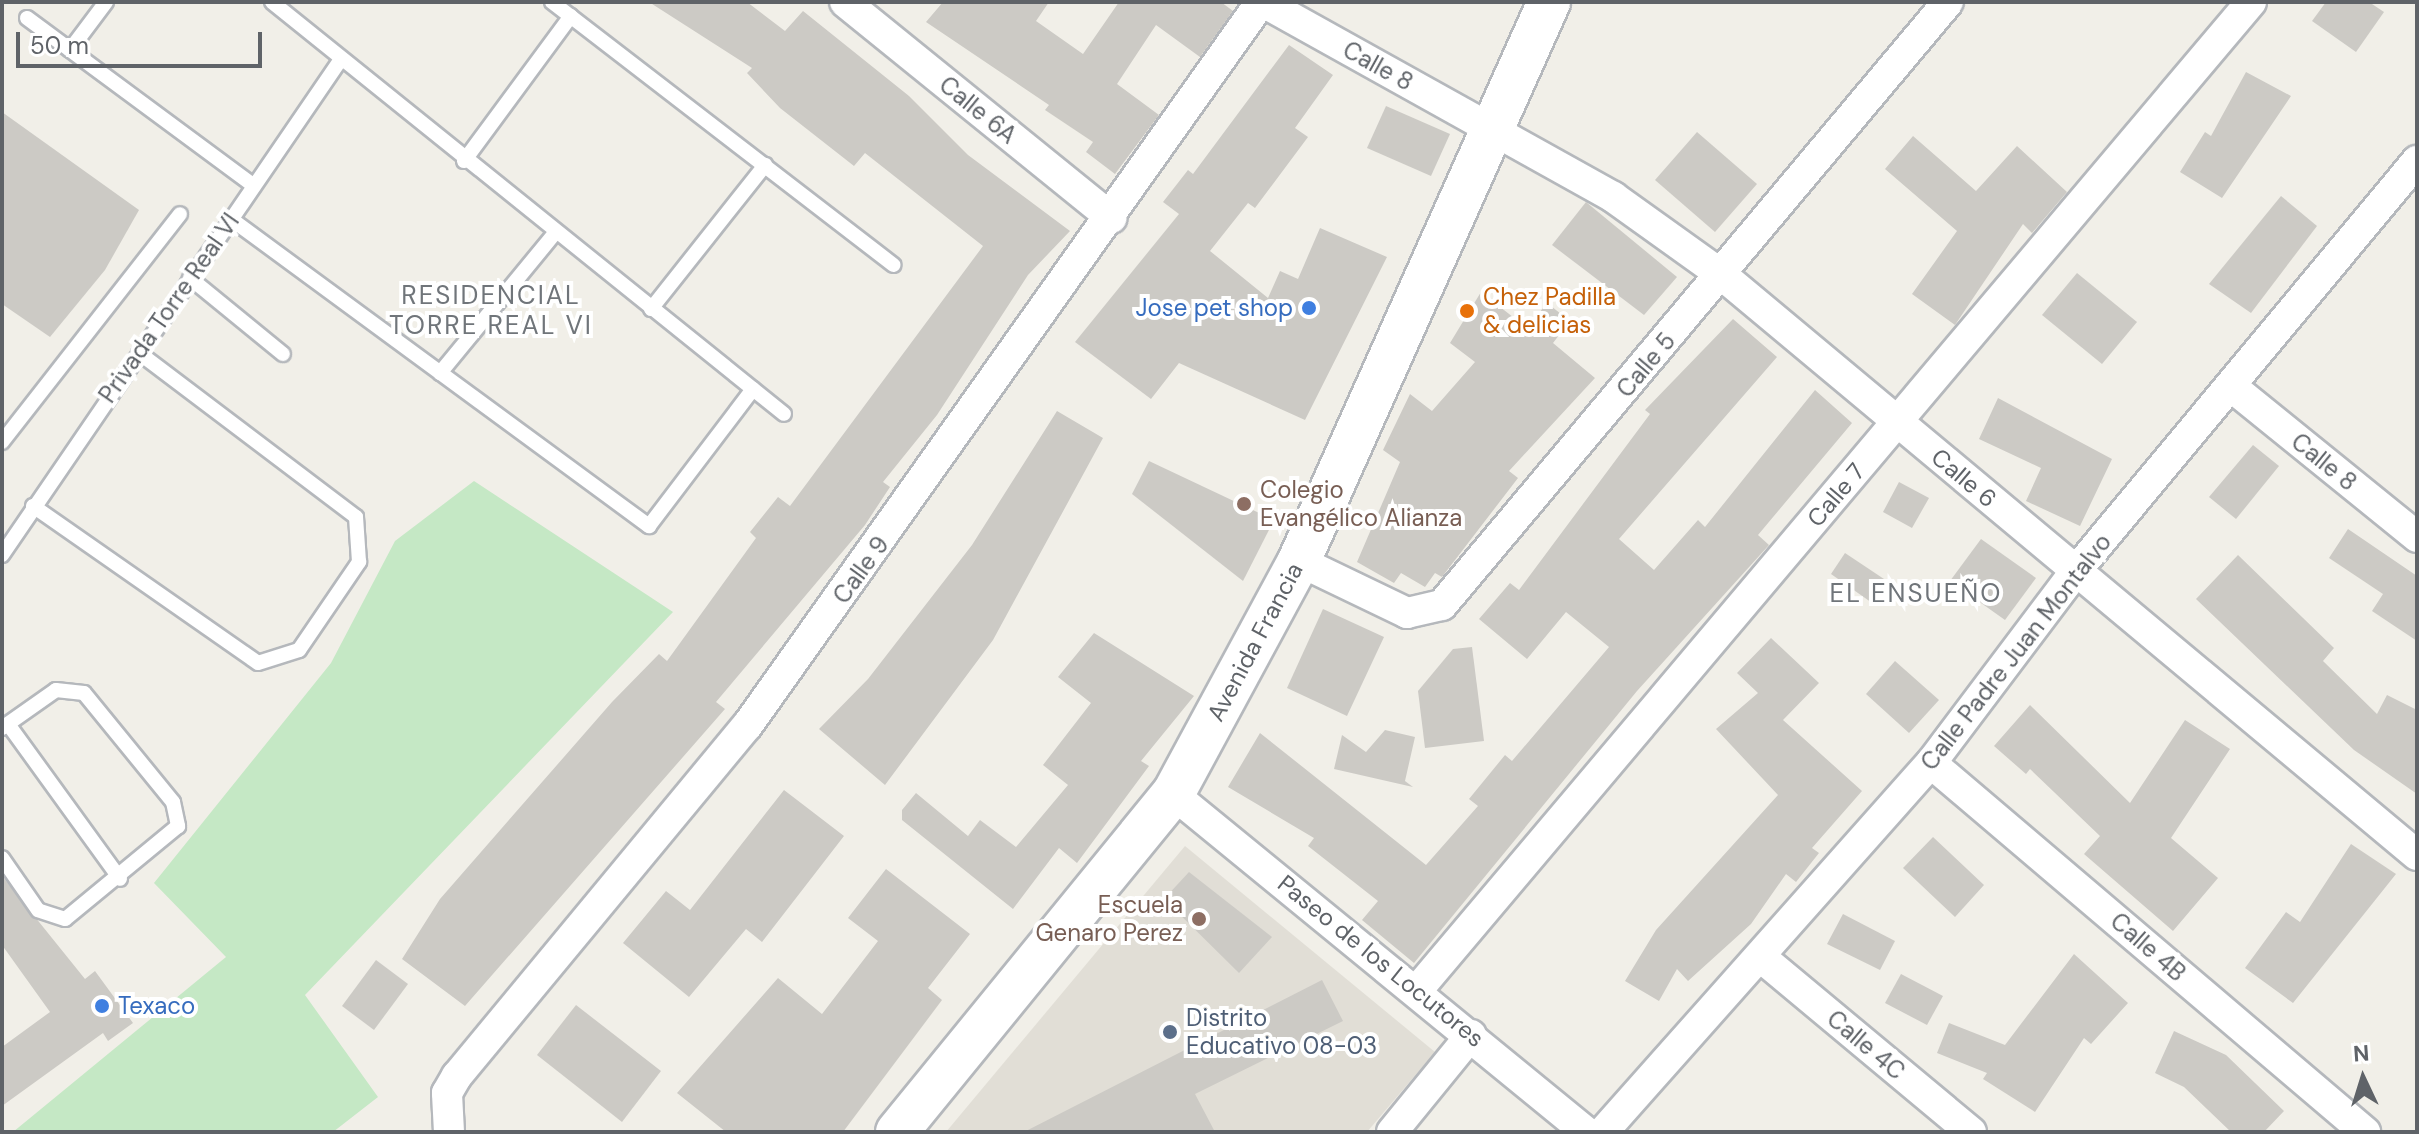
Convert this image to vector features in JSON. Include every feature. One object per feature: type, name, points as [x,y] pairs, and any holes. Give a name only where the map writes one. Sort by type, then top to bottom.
[{"type":"main road","name":"Avenida Francia","points":[[897,1132],[1173,794],[1299,561],[1549,2]]},
{"type":"street","name":"Calle 6A","points":[[845,2],[1112,218]]},
{"type":"street","name":"Calle 9","points":[[447,1126],[457,1076],[747,726],[1112,218],[1262,2]]},
{"type":"street","name":"Calle 8","points":[[1262,2],[1492,130]]},
{"type":"street","name":"Calle 5","points":[[1299,561],[1407,613],[1442,605],[1948,2]]},
{"type":"street","name":"Calle 7","points":[[1419,988],[2251,2]]},
{"type":"street","name":"Calle 6","points":[[1492,130],[1613,197],[1722,275],[2417,855]]},
{"type":"street","name":"Calle Padre Juan Montalvo","points":[[1603,1132],[1762,958],[1931,763],[2075,572],[2232,387],[2408,195],[2417,161]]},
{"type":"street","name":"Calle 8","points":[[2232,387],[2417,537]]},
{"type":"street","name":"Calle 4B","points":[[1931,763],[2365,1132]]},
{"type":"street","name":"Paseo de los Locutores","points":[[1173,794],[1419,988],[1586,1132]]},
{"type":"street","name":"Calle 4C","points":[[1762,958],[1971,1132]]},
{"type":"street","points":[[1392,1132],[1471,1035]]},
{"type":"lane","points":[[70,50],[106,2]]},
{"type":"lane","points":[[272,2],[339,62],[784,414]]},
{"type":"lane","points":[[552,2],[894,265]]},
{"type":"lane","points":[[464,161],[571,16]]},
{"type":"lane","points":[[27,18],[254,186]]},
{"type":"lane","name":"Privada Torre Real VI","points":[[2,555],[339,62]]},
{"type":"lane","points":[[651,309],[765,165]]},
{"type":"lane","points":[[2,442],[180,214]]},
{"type":"lane","points":[[231,219],[649,526],[753,389]]},
{"type":"lane","points":[[440,373],[555,233]]},
{"type":"lane","points":[[190,278],[283,354]]},
{"type":"lane","points":[[33,506],[258,663],[299,650],[359,562],[356,517],[139,353]]},
{"type":"lane","points":[[2,858],[52,919],[65,919],[120,879],[175,833],[173,802],[84,693],[56,690],[5,726],[120,879]]},
{"type":"shaded area","name":"Escuela Genaro Perez","points":[[1185,846],[1435,1052],[1367,1132],[946,1132]]},
{"type":"green space","points":[[474,481],[673,612],[305,995],[378,1097],[333,1132],[13,1132],[226,957],[154,883],[331,663],[395,541]]},
{"type":"building","points":[[649,2],[747,2],[785,31],[803,11],[909,96],[968,155],[1070,231],[1028,275],[937,415],[883,482],[890,487],[865,525],[716,702],[725,709],[465,1006],[402,959],[440,899],[612,702],[659,654],[667,661],[756,538],[750,532],[778,497],[790,506],[983,246],[865,153],[854,166],[780,108],[747,73],[752,68]]},
{"type":"building","points":[[943,2],[1049,2],[1036,21],[1083,54],[1119,2],[1221,2],[1233,11],[1200,57],[1156,25],[1117,84],[1159,115],[1115,174],[1086,152],[1093,142],[1045,110],[1049,105],[926,22]]},
{"type":"building","points":[[2326,2],[2369,2],[2384,12],[2356,52],[2312,21]]},
{"type":"building","points":[[1289,45],[1333,75],[1295,128],[1308,137],[1255,208],[1248,203],[1210,251],[1268,298],[1280,271],[1298,279],[1320,228],[1387,257],[1305,420],[1179,363],[1151,399],[1075,342],[1179,214],[1163,202],[1188,170],[1193,174]]},
{"type":"building","points":[[2246,72],[2291,96],[2222,198],[2180,172],[2205,132],[2211,136]]},
{"type":"building","points":[[1386,106],[1450,134],[1431,176],[1367,148]]},
{"type":"building","points":[[2,112],[139,210],[105,270],[50,337],[2,304]]},
{"type":"building","points":[[1697,132],[1757,184],[1715,232],[1655,180]]},
{"type":"building","points":[[1913,136],[1976,191],[2017,146],[2067,192],[2032,233],[2023,224],[1955,325],[1912,294],[1957,231],[1885,169]]},
{"type":"building","points":[[2281,196],[2317,226],[2251,313],[2209,284]]},
{"type":"building","points":[[1586,202],[1677,277],[1644,315],[1552,245]]},
{"type":"building","points":[[2077,273],[2137,322],[2102,364],[2042,315]]},
{"type":"building","points":[[1481,292],[1527,328],[1547,303],[1570,321],[1553,343],[1595,378],[1509,471],[1518,478],[1442,577],[1435,573],[1425,587],[1401,573],[1394,583],[1357,562],[1400,462],[1383,450],[1410,394],[1432,411],[1475,362],[1450,343]]},
{"type":"building","points":[[1733,319],[1777,357],[1619,539],[1654,570],[1698,520],[1705,527],[1815,390],[1852,423],[1758,535],[1769,545],[1637,691],[1414,963],[1362,920],[1378,901],[1308,846],[1314,838],[1228,787],[1260,733],[1426,865],[1478,806],[1469,799],[1505,755],[1512,761],[1609,647],[1566,612],[1527,659],[1479,619],[1510,583],[1519,590],[1650,414],[1645,410]]},
{"type":"building","points":[[1998,398],[2112,459],[2080,526],[2026,501],[2041,468],[1979,439]]},
{"type":"building","points":[[1057,411],[1103,438],[993,640],[885,785],[819,729],[868,679],[972,545]]},
{"type":"building","points":[[2253,445],[2279,466],[2236,519],[2209,497]]},
{"type":"building","points":[[1149,461],[1274,520],[1243,581],[1132,494]]},
{"type":"building","points":[[1899,482],[1929,498],[1912,528],[1883,512]]},
{"type":"building","points":[[2348,529],[2417,576],[2417,641],[2372,611],[2383,594],[2329,558]]},
{"type":"building","points":[[1981,539],[2036,578],[2005,620],[1950,581]]},
{"type":"building","points":[[1845,553],[1890,583],[1875,605],[1831,574]]},
{"type":"building","points":[[2238,555],[2334,648],[2323,661],[2377,714],[2387,695],[2417,710],[2417,794],[2354,750],[2196,599]]},
{"type":"building","points":[[1323,609],[1384,637],[1347,716],[1287,688]]},
{"type":"building","points":[[1094,633],[1194,696],[1141,761],[1149,766],[1077,863],[1059,848],[1013,909],[902,820],[902,810],[916,793],[968,836],[980,820],[1016,847],[1068,785],[1043,765],[1091,703],[1058,677]]},
{"type":"building","points":[[1771,638],[1819,683],[1783,720],[1862,791],[1812,848],[1819,853],[1796,882],[1786,874],[1751,924],[1688,981],[1677,969],[1659,1001],[1625,981],[1656,930],[1778,795],[1716,729],[1758,693],[1737,673]]},
{"type":"building","points":[[1472,647],[1484,741],[1425,748],[1418,691],[1453,649]]},
{"type":"building","points":[[1895,661],[1939,700],[1909,733],[1866,694]]},
{"type":"building","points":[[2030,705],[2130,803],[2185,720],[2230,749],[2171,838],[2218,878],[2173,931],[2084,854],[2100,836],[2030,769],[2026,774],[1994,746]]},
{"type":"building","points":[[1385,730],[1415,737],[1405,781],[1413,787],[1334,769],[1342,735],[1366,752]]},
{"type":"building","points":[[784,790],[844,836],[762,942],[746,929],[689,997],[623,943],[666,891],[690,910]]},
{"type":"building","points":[[1933,837],[1984,885],[1955,917],[1903,868]]},
{"type":"building","points":[[2351,844],[2396,874],[2293,1003],[2245,968],[2286,912],[2300,922]]},
{"type":"building","points":[[886,869],[970,934],[928,988],[942,1000],[843,1132],[726,1132],[677,1093],[778,978],[822,1014],[878,941],[848,918]]},
{"type":"building","points":[[1189,872],[1272,937],[1239,973],[1164,899]]},
{"type":"building","points":[[2,876],[85,979],[95,971],[133,1023],[108,1041],[103,1033],[2,1106],[2,1047],[50,1012],[2,945]]},
{"type":"building","points":[[1843,914],[1895,941],[1880,970],[1827,944]]},
{"type":"building","points":[[2074,954],[2128,1003],[2091,1044],[2084,1038],[2035,1112],[1983,1079],[1987,1073],[1937,1053],[1949,1023],[2005,1045]]},
{"type":"building","points":[[376,960],[408,984],[374,1030],[342,1006]]},
{"type":"building","points":[[1901,974],[1943,996],[1927,1025],[1885,1003]]},
{"type":"building","points":[[1322,980],[1343,1021],[1195,1094],[1215,1132],[1024,1132]]},
{"type":"building","points":[[576,1005],[661,1071],[622,1122],[537,1055]]},
{"type":"building","points":[[2174,1031],[2226,1055],[2284,1111],[2264,1132],[2231,1132],[2184,1087],[2155,1073]]},
{"type":"place","name":"Jose pet shop","points":[[1309,308]]},
{"type":"place","name":"Chez Padilla & delicias","points":[[1467,311]]},
{"type":"place","name":"Colegio Evangélico Alianza","points":[[1244,504]]},
{"type":"place","name":"Escuela Genaro Perez","points":[[1199,919]]},
{"type":"place","name":"Texaco","points":[[102,1006]]},
{"type":"place","name":"Distrito Educativo 08-03","points":[[1170,1032]]},
{"type":"district","name":"RESIDENCIAL TORRE REAL VI","points":[[491,311]]},
{"type":"district","name":"EL ENSUEÑO","points":[[1916,594]]}]
